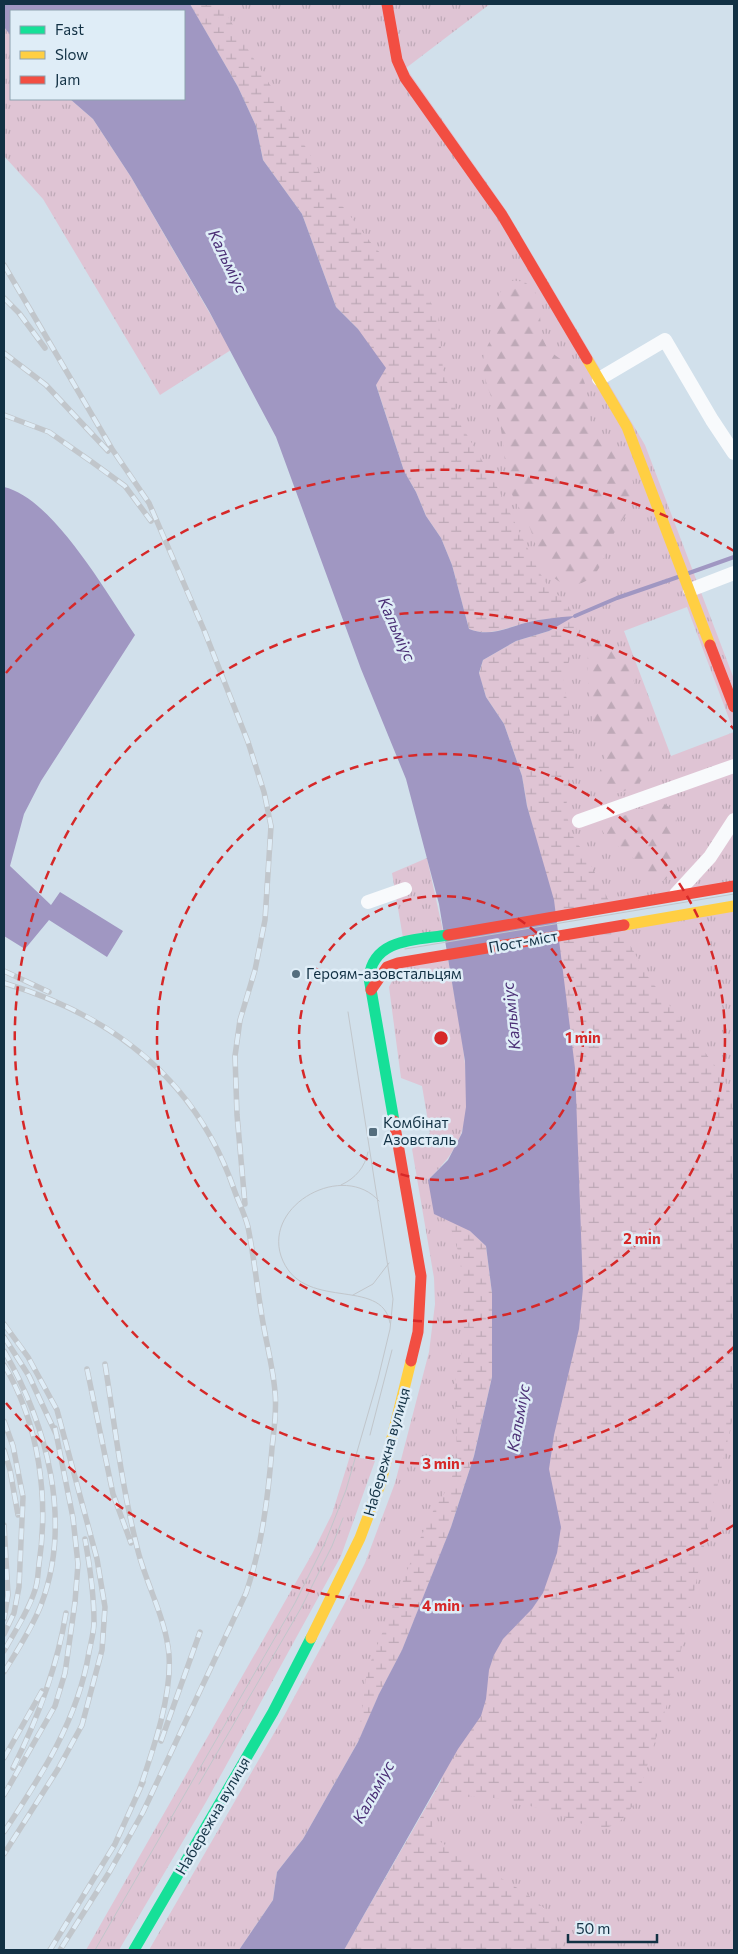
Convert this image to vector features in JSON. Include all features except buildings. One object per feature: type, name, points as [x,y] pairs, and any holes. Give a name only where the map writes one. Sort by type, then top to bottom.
[{"type":"main road","points":[[387,4],[397,60],[405,78],[502,216],[627,426],[734,707]]},
{"type":"main road","name":"Пост-міст","points":[[371,990],[370,964],[376,955],[392,945],[734,886]]},
{"type":"main road","name":"Пост-міст","points":[[371,990],[387,967],[407,961],[734,906]]},
{"type":"main road","name":"Набережна вулиця","points":[[134,1950],[274,1712],[313,1637],[360,1538],[391,1448],[418,1332],[422,1295],[417,1249],[371,990]]},
{"type":"street","points":[[599,379],[664,340],[712,420],[734,452]]},
{"type":"street","points":[[689,587],[734,572]]},
{"type":"street","points":[[579,821],[734,766]]},
{"type":"street","points":[[674,896],[710,857],[734,820]]},
{"type":"street","points":[[368,902],[405,889]]},
{"type":"green space","points":[[190,4],[490,4],[406,68],[506,210],[645,445],[734,679],[734,732],[734,882],[555,912],[550,618]],"holes":[[[687,607],[734,732],[671,756],[624,631]]]},
{"type":"green space","points":[[190,4],[220,4],[272,88],[330,190],[375,248],[427,296],[438,315],[443,369],[460,423],[494,481],[540,573],[549,588],[563,599],[575,616],[578,637],[563,678],[575,760],[566,805],[567,817],[574,838],[588,859],[610,903],[555,912],[527,806],[522,776],[504,724],[486,697],[479,674],[483,660],[516,641],[549,631],[573,616],[538,620],[491,632],[469,629],[452,565],[441,538],[426,516],[416,492],[404,471],[358,329],[336,307],[302,214],[263,160],[256,126],[238,87]]},
{"type":"green space","points":[[4,27],[10,35],[10,100],[71,100],[93,119],[131,177],[231,350],[160,395],[43,199],[4,156]]},
{"type":"green space","points":[[511,281],[523,282],[532,287],[539,306],[544,339],[548,348],[578,371],[582,377],[585,384],[588,411],[592,425],[605,443],[627,465],[631,475],[633,487],[630,507],[611,538],[595,574],[585,582],[578,584],[567,584],[558,581],[545,566],[527,521],[513,497],[507,478],[499,419],[484,375],[483,361],[496,325],[499,295]]},
{"type":"green space","points":[[599,634],[613,640],[620,649],[641,702],[651,741],[651,768],[648,773],[640,782],[629,789],[611,795],[598,782],[598,775],[605,753],[596,728],[588,686],[589,644]]},
{"type":"green space","points":[[661,802],[673,812],[677,822],[672,866],[665,880],[660,881],[649,878],[633,858],[611,841],[602,830],[605,823],[611,818],[627,815],[653,803]]},
{"type":"green space","points":[[427,858],[443,931],[403,938],[392,873]]},
{"type":"green space","points":[[734,911],[734,1950],[344,1950],[441,1781],[559,940]]},
{"type":"green space","points":[[622,930],[646,974],[722,1075],[734,1101],[734,1412],[673,1686],[637,1797],[624,1818],[614,1825],[602,1828],[592,1827],[514,1802],[476,1797],[459,1798],[445,1803],[434,1816],[432,1826],[438,1840],[527,1894],[551,1915],[561,1931],[563,1950],[344,1950],[469,1733],[487,1684],[494,1655],[503,1639],[532,1609],[557,1507],[551,1488],[549,1469],[554,1435],[579,1329],[583,1288],[577,1103],[559,940]]},
{"type":"green space","points":[[448,959],[463,1048],[467,1095],[461,1134],[451,1153],[428,1180],[470,1231],[486,1246],[451,1527],[402,1650],[379,1694],[358,1742],[303,1839],[277,1872],[273,1900],[239,1950],[149,1950],[284,1716],[347,1599],[365,1563],[395,1483],[429,1352],[435,1304],[434,1278],[412,1149],[430,1133],[422,1086],[401,1078],[389,987],[399,967]]},
{"type":"green space","points":[[449,1223],[470,1231],[486,1246],[492,1293],[492,1377],[474,1456],[451,1527],[402,1650],[379,1694],[358,1742],[367,1671],[419,1541],[435,1507],[450,1485],[456,1461],[457,1426],[454,1386],[464,1341],[463,1292],[460,1257]]},
{"type":"green space","points":[[350,1456],[375,1461],[341,1556],[206,1802],[119,1950],[86,1950],[312,1554],[332,1514]]},
{"type":"water","name":"Кальміус","points":[[4,4],[190,4],[238,87],[256,126],[263,160],[302,214],[336,307],[358,329],[386,368],[376,385],[404,471],[416,492],[426,516],[441,538],[452,565],[469,629],[490,632],[537,620],[575,616],[549,631],[516,641],[483,660],[479,673],[486,697],[504,724],[522,776],[527,806],[554,900],[575,1068],[583,1288],[579,1329],[554,1435],[549,1469],[561,1527],[557,1553],[543,1593],[532,1609],[503,1639],[494,1655],[489,1670],[486,1699],[481,1716],[458,1749],[344,1950],[239,1950],[273,1900],[277,1872],[303,1839],[358,1742],[379,1694],[402,1650],[451,1527],[474,1456],[492,1377],[492,1293],[486,1246],[470,1231],[434,1214],[428,1180],[448,1160],[462,1133],[466,1107],[465,1061],[439,904],[406,779],[361,669],[276,437],[209,311],[131,177],[93,119],[71,100],[185,100],[185,10],[10,10],[10,35],[4,27]]},
{"type":"water","points":[[4,487],[23,495],[41,509],[60,528],[94,573],[135,635],[41,781],[24,814],[10,866],[51,905],[60,892],[123,931],[107,957],[49,920],[25,949],[4,936]]},
{"type":"waterway","points":[[689,573],[734,557]]},
{"type":"waterway","points":[[575,616],[617,598],[678,577]]},
{"type":"tram line","points":[[405,949],[734,894]]},
{"type":"tram line","points":[[95,1950],[295,1603],[325,1543],[346,1490],[378,1379],[390,1329],[393,1299],[348,1012]]},
{"type":"tram line","points":[[341,1185],[359,1172],[368,1152]]},
{"type":"tram line","points":[[379,1201],[364,1190],[347,1185],[328,1187],[310,1194],[295,1205],[284,1220],[279,1237],[281,1256],[291,1274],[305,1284],[322,1290],[372,1300],[384,1309],[390,1323]]},
{"type":"tram line","points":[[353,1295],[373,1284],[389,1263]]},
{"type":"tram line","points":[[370,1435],[392,1350]]},
{"type":"tram line","points":[[199,1784],[301,1608],[332,1546],[343,1518]]},
{"type":"railway","points":[[4,265],[112,449],[149,503],[204,630],[248,742],[264,792],[271,826],[265,920],[255,970],[240,1020],[235,1056],[237,1115],[245,1204]]},
{"type":"railway","points":[[4,298],[19,313],[45,348]]},
{"type":"railway","points":[[4,353],[46,385],[108,451]]},
{"type":"railway","points":[[4,415],[49,432],[92,462],[125,486],[151,521]]},
{"type":"railway","points":[[4,971],[49,992]]},
{"type":"railway","points":[[4,983],[44,997],[81,1014],[115,1034],[146,1058],[174,1085],[198,1117],[219,1152],[248,1227],[276,1399],[264,1522],[246,1593],[143,1812],[110,1871],[60,1950]]},
{"type":"railway","points":[[4,1324],[28,1357],[57,1410],[97,1559],[105,1607],[102,1650],[82,1725],[58,1769],[4,1854]]},
{"type":"railway","points":[[4,1337],[29,1376],[57,1436]]},
{"type":"railway","points":[[4,1351],[32,1410],[43,1442],[51,1474],[55,1507],[55,1540],[50,1573],[41,1605],[29,1631],[4,1672]]},
{"type":"railway","points":[[105,1364],[132,1528],[164,1628],[169,1655],[168,1688],[165,1705],[140,1788]]},
{"type":"railway","points":[[4,1365],[26,1411],[33,1436],[42,1487],[43,1513],[36,1587],[25,1614],[4,1651]]},
{"type":"railway","points":[[87,1369],[113,1494],[131,1543]]},
{"type":"railway","points":[[4,1421],[13,1446],[23,1497],[19,1587],[14,1613],[4,1634]]},
{"type":"railway","points":[[4,1795],[55,1706],[65,1673],[75,1602],[78,1564],[73,1518],[55,1428]]},
{"type":"railway","points":[[4,1450],[10,1470],[18,1515]]},
{"type":"railway","points":[[4,1525],[8,1595],[4,1619]]},
{"type":"railway","points":[[4,1832],[56,1746],[67,1724],[84,1677],[94,1622],[91,1580],[85,1539]]},
{"type":"railway","points":[[13,1768],[46,1692],[66,1613]]},
{"type":"railway","points":[[161,1741],[200,1632]]},
{"type":"railway","points":[[4,1758],[42,1691]]},
{"type":"railway","points":[[50,1950],[115,1844],[143,1782]]},
{"type":"traffic: fast","points":[[394,1121],[369,978],[372,965],[379,955],[398,943],[448,935]]},
{"type":"traffic: fast","points":[[134,1950],[273,1712],[311,1638]]},
{"type":"traffic: slow","points":[[587,359],[627,427],[710,645]]},
{"type":"traffic: slow","points":[[624,925],[734,906]]},
{"type":"traffic: slow","points":[[311,1638],[360,1538],[381,1482],[411,1361]]},
{"type":"traffic: jam","points":[[387,4],[397,60],[405,78],[502,215],[587,359]]},
{"type":"traffic: jam","points":[[710,645],[734,707]]},
{"type":"traffic: jam","points":[[448,935],[734,886]]},
{"type":"traffic: jam","points":[[371,990],[387,967],[398,963],[624,925]]},
{"type":"traffic: jam","points":[[394,1121],[421,1276],[418,1332],[411,1361]]},
{"type":"place","name":"Героям-азовстальцям","points":[[296,974]]},
{"type":"place","name":"Комбінат Азовсталь","points":[[373,1132]]}]
